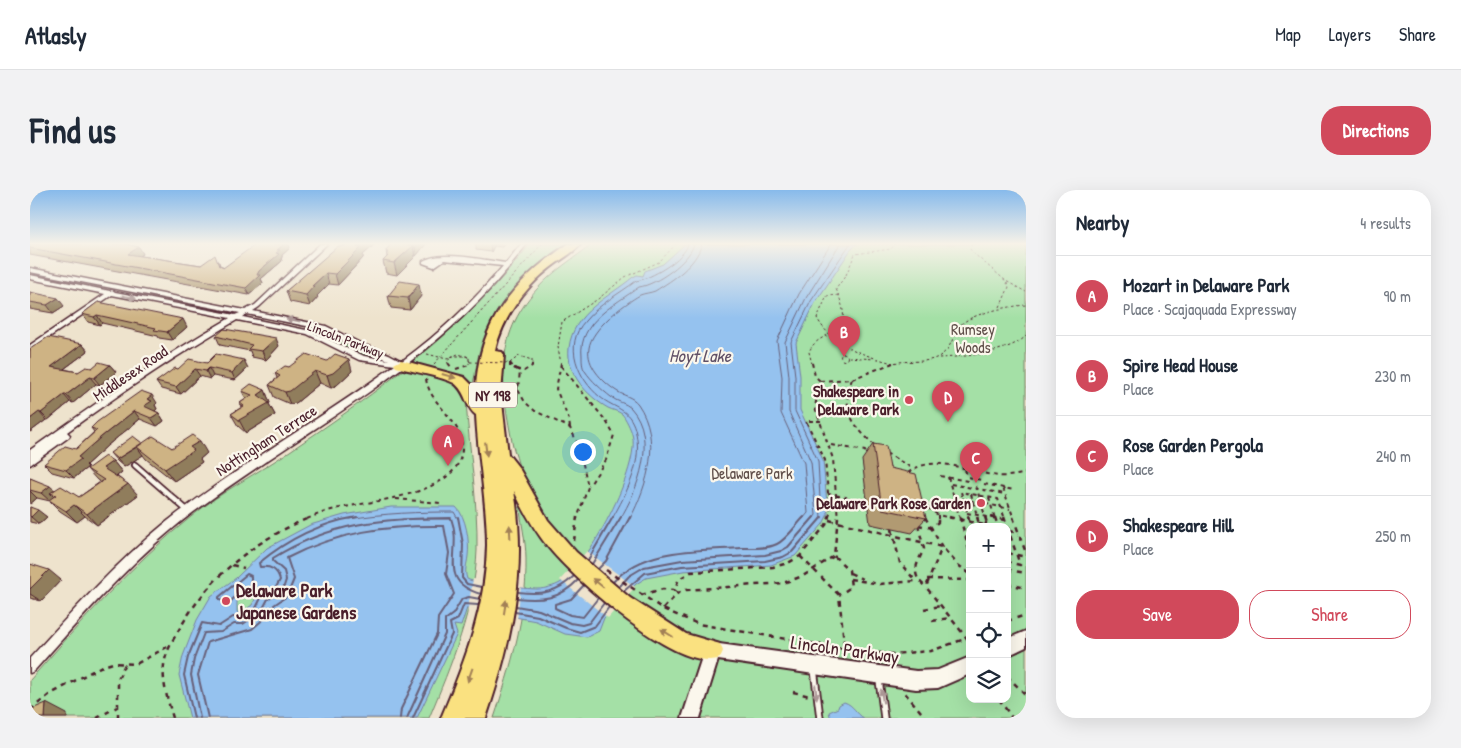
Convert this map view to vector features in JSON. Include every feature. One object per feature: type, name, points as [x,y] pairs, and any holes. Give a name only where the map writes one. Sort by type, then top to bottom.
[{"type":"highway","name":"NY 198","points":[[501,580],[483,420],[481,388],[484,361],[490,340],[500,317],[529,279],[543,269]]},
{"type":"highway","name":"NY 198","points":[[459,714],[491,672],[492,632],[501,580],[511,549],[510,515],[493,385],[497,354],[503,335],[515,310],[531,288],[553,269]]},
{"type":"highway","points":[[401,364],[459,380],[472,394],[483,420]]},
{"type":"highway","points":[[501,456],[514,472],[535,514],[574,554],[632,596],[680,642],[712,651]]},
{"type":"street","name":"Middlesex Road","points":[[30,454],[99,407],[248,312],[297,269]]},
{"type":"street","name":"Nottingham Terrace","points":[[30,667],[123,567],[188,511],[346,406],[456,320],[506,269]]},
{"type":"street","name":"Lincoln Parkway","points":[[30,272],[62,284],[179,298],[318,326],[334,332],[362,348],[389,355],[401,364]]},
{"type":"street","name":"Lincoln Parkway","points":[[30,272],[72,278],[171,305],[309,332],[362,358],[401,364]]},
{"type":"street","points":[[62,284],[72,278]]},
{"type":"street","points":[[30,342],[112,289]]},
{"type":"street","points":[[30,348],[112,289]]},
{"type":"street","points":[[171,305],[179,298]]},
{"type":"street","points":[[309,332],[318,326]]},
{"type":"street","name":"Middlesex Road","points":[[30,462],[99,407]]},
{"type":"street","points":[[1011,646],[1026,639]]},
{"type":"street","name":"Lincoln Parkway","points":[[712,651],[916,680],[938,679],[966,667]]},
{"type":"street","points":[[691,718],[712,651]]},
{"type":"lane","points":[[134,465],[188,511]]},
{"type":"lane","points":[[813,665],[820,718]]},
{"type":"lane","points":[[884,718],[885,676]]},
{"type":"path","points":[[431,368],[438,357],[464,333],[497,292],[519,269]]},
{"type":"path","points":[[588,487],[584,463],[556,389],[561,366],[558,347],[562,322],[625,277],[643,269]]},
{"type":"path","points":[[848,269],[836,289],[843,314],[836,332],[816,341],[808,352],[815,376],[820,381],[852,379],[893,363],[964,357],[1018,344],[1026,336]]},
{"type":"path","points":[[991,269],[1006,281],[1026,292]]},
{"type":"path","points":[[1000,307],[1008,287],[1006,281]]},
{"type":"path","points":[[839,295],[827,296],[818,318],[820,326],[830,335],[880,360]]},
{"type":"path","points":[[936,358],[951,346],[959,326],[1000,307],[1026,304]]},
{"type":"path","points":[[424,353],[447,359],[458,354],[469,357],[469,365],[456,369],[452,368],[447,362],[452,356],[462,354],[470,358],[470,362],[510,363],[514,369],[524,370],[532,366],[532,360],[524,356],[515,357],[509,364],[512,369],[520,371],[518,382],[520,396],[535,411],[570,428]]},
{"type":"path","points":[[849,357],[893,363]]},
{"type":"path","points":[[561,366],[606,421],[614,435],[606,460],[588,487],[577,515],[574,554]]},
{"type":"path","points":[[173,718],[163,686],[163,660],[192,608],[208,588],[232,565],[276,532],[328,511],[392,499],[432,484],[453,472],[460,459],[462,438],[457,427],[427,388],[427,376]]},
{"type":"path","points":[[852,379],[846,396],[849,415],[860,432],[876,447]]},
{"type":"path","points":[[663,610],[678,593],[698,588],[783,583],[814,570],[834,556],[839,523],[830,444],[815,406],[820,381]]},
{"type":"path","points":[[830,381],[846,396]]},
{"type":"path","points":[[674,590],[683,574],[773,567],[788,563],[800,556],[829,520],[824,457],[806,421],[821,421]]},
{"type":"path","points":[[830,444],[865,451],[867,457],[873,459]]},
{"type":"path","points":[[883,451],[912,468]]},
{"type":"path","points":[[909,480],[908,473],[912,468],[921,464],[936,464],[998,476],[1026,473]]},
{"type":"path","points":[[965,470],[968,477],[981,480],[979,472]]},
{"type":"path","points":[[940,476],[968,481]]},
{"type":"path","points":[[948,477],[966,539]]},
{"type":"path","points":[[950,483],[1005,494]]},
{"type":"path","points":[[984,484],[1014,490]]},
{"type":"path","points":[[976,487],[988,523]]},
{"type":"path","points":[[1003,488],[1026,553]]},
{"type":"path","points":[[970,522],[961,492],[998,499],[1006,523]]},
{"type":"path","points":[[828,494],[851,498]]},
{"type":"path","points":[[971,494],[981,523]]},
{"type":"path","points":[[954,497],[1010,509]]},
{"type":"path","points":[[989,497],[997,523]]},
{"type":"path","points":[[392,499],[441,503]]},
{"type":"path","points":[[966,571],[942,547],[918,502],[931,508],[938,515],[973,523]]},
{"type":"path","points":[[967,513],[1005,520]]},
{"type":"path","points":[[932,528],[938,522],[938,515]]},
{"type":"path","points":[[829,520],[942,547]]},
{"type":"path","points":[[910,524],[932,528]]},
{"type":"path","points":[[917,582],[914,567],[924,549],[924,542],[918,525]]},
{"type":"path","points":[[892,529],[897,558],[902,569],[926,587],[966,635]]},
{"type":"path","points":[[1011,531],[1019,533]]},
{"type":"path","points":[[1011,563],[1020,565],[1012,540]]},
{"type":"path","points":[[926,587],[927,580],[942,547]]},
{"type":"path","points":[[1011,554],[1026,557]]},
{"type":"path","points":[[800,556],[839,595],[845,650]]},
{"type":"path","points":[[834,556],[850,572],[865,580]]},
{"type":"path","points":[[232,565],[244,568]]},
{"type":"path","points":[[605,569],[632,596],[698,624],[845,650],[907,654],[931,652],[966,638]]},
{"type":"path","points":[[1011,571],[1026,574]]},
{"type":"path","points":[[839,595],[851,586],[850,572]]},
{"type":"path","points":[[850,579],[880,584],[917,582]]},
{"type":"path","points":[[927,580],[966,580]]},
{"type":"path","points":[[1011,585],[1026,588]]},
{"type":"path","points":[[632,596],[662,589],[674,590],[678,593]]},
{"type":"path","points":[[924,609],[940,606]]},
{"type":"path","points":[[1011,620],[1026,614]]},
{"type":"path","points":[[932,621],[950,618]]},
{"type":"path","points":[[30,710],[48,695],[82,675],[103,666],[143,662],[159,650],[169,647]]},
{"type":"path","points":[[118,718],[118,679],[125,664]]},
{"type":"path","points":[[885,676],[926,718]]},
{"type":"path","points":[[1011,680],[1026,695]]},
{"type":"path","points":[[793,692],[816,698]]},
{"type":"path","points":[[1002,703],[1012,718]]},
{"type":"path","points":[[96,718],[117,707]]},
{"type":"green space","points":[[510,269],[536,269],[505,300],[487,329],[481,346],[472,388],[466,401],[477,531],[475,572],[467,615],[446,678],[429,718],[30,718],[30,680],[88,615],[170,534],[228,490],[323,429],[387,382],[449,331]]},
{"type":"green space","name":"Delaware Park","points":[[560,269],[1026,269],[1026,718],[494,718],[517,640],[526,580],[526,552],[519,499],[520,472],[509,425],[504,383],[504,364],[507,344],[513,326],[523,307],[543,282]]},
{"type":"green space","points":[[322,329],[389,359],[370,358],[352,351],[317,333]]},
{"type":"water","name":"Hoyt Lake","points":[[651,269],[838,269],[815,303],[796,343],[800,376],[800,410],[823,460],[828,514],[823,524],[795,556],[771,565],[683,571],[646,578],[636,584],[604,618],[599,631],[587,637],[565,634],[536,621],[467,608],[461,626],[454,625],[457,634],[417,718],[190,718],[179,675],[183,656],[197,620],[211,596],[236,578],[267,548],[310,525],[344,515],[391,507],[456,507],[465,523],[468,537],[467,579],[490,584],[538,589],[558,584],[571,574],[584,558],[610,514],[621,491],[633,449],[632,434],[622,414],[600,403],[574,375],[569,357],[572,335],[584,315],[593,307],[633,277],[637,275],[643,276],[645,271]],"holes":[[[254,592],[258,594],[252,605],[241,613],[237,612],[237,601]]]},
{"type":"water","points":[[844,702],[864,718],[832,718],[829,712],[838,708]]},
{"type":"pier","points":[[587,551],[635,587],[608,618],[560,580]]},
{"type":"pier","points":[[473,579],[521,585],[517,620],[468,611],[467,614]]},
{"type":"building","points":[[141,269],[262,269],[257,275],[260,275],[246,288]]},
{"type":"building","points":[[312,269],[340,269],[335,274],[326,273],[312,286],[314,286],[306,295],[286,291]]},
{"type":"building","points":[[400,281],[419,284],[408,298],[388,296]]},
{"type":"building","points":[[30,292],[58,298],[47,305],[30,302]]},
{"type":"building","points":[[98,302],[183,319],[167,332],[97,315],[94,317],[82,314]]},
{"type":"building","points":[[224,329],[276,338],[262,351],[248,349],[252,345],[216,336]]},
{"type":"building","points":[[48,337],[82,344],[51,367],[78,372],[86,367],[92,368],[99,362],[110,365],[94,378],[90,377],[30,419],[30,349]]},
{"type":"building","points":[[216,354],[244,360],[232,373],[209,368],[206,371],[195,369],[176,387],[156,382],[175,368],[178,369],[189,359],[207,363]]},
{"type":"building","points":[[306,354],[327,361],[335,354],[349,359],[333,373],[327,375],[315,371],[290,391],[285,392],[269,385],[280,376],[275,373],[285,366],[289,367]]},
{"type":"building","points":[[251,384],[265,390],[258,395],[269,403],[239,420],[231,414],[244,406],[240,403],[252,395],[242,391]]},
{"type":"building","points":[[141,391],[152,395],[147,399],[152,401],[144,406],[159,413],[151,418],[134,411],[101,437],[78,457],[81,459],[66,470],[44,464],[65,446],[76,449],[97,430],[91,428],[97,422]]},
{"type":"building","points":[[192,435],[200,441],[190,447],[194,450],[165,469],[137,447],[153,436],[172,448]]},
{"type":"building","points":[[133,436],[142,443],[117,459],[110,453]]},
{"type":"building","points":[[873,444],[886,446],[890,468],[916,474],[926,518],[882,509]]},
{"type":"building","points":[[105,456],[113,461],[103,468],[128,484],[87,514],[74,505],[66,511],[49,500],[56,495],[50,493],[61,486],[79,497],[104,480],[87,469]]},
{"type":"building","points":[[30,478],[50,486],[41,493],[30,490]]},
{"type":"building","points":[[30,507],[38,510],[31,517],[30,516]]},
{"type":"building","points":[[30,564],[49,570],[30,589]]},
{"type":"building","points":[[46,703],[45,718],[30,718],[30,710]]},
{"type":"place","name":"Spire Head House","points":[[844,357]]},
{"type":"place","name":"Shakespeare in Delaware Park","points":[[909,400]]},
{"type":"place","name":"Shakespeare Hill","points":[[948,422]]},
{"type":"place","name":"Mozart in Delaware Park","points":[[448,466]]},
{"type":"place","name":"Rose Garden Pergola","points":[[976,483]]},
{"type":"place","name":"Delaware Park Rose Garden","points":[[981,503]]},
{"type":"place","name":"Delaware Park Japanese Gardens","points":[[226,601]]},
{"type":"park label","name":"Rumsey Woods","points":[[973,338]]}]
